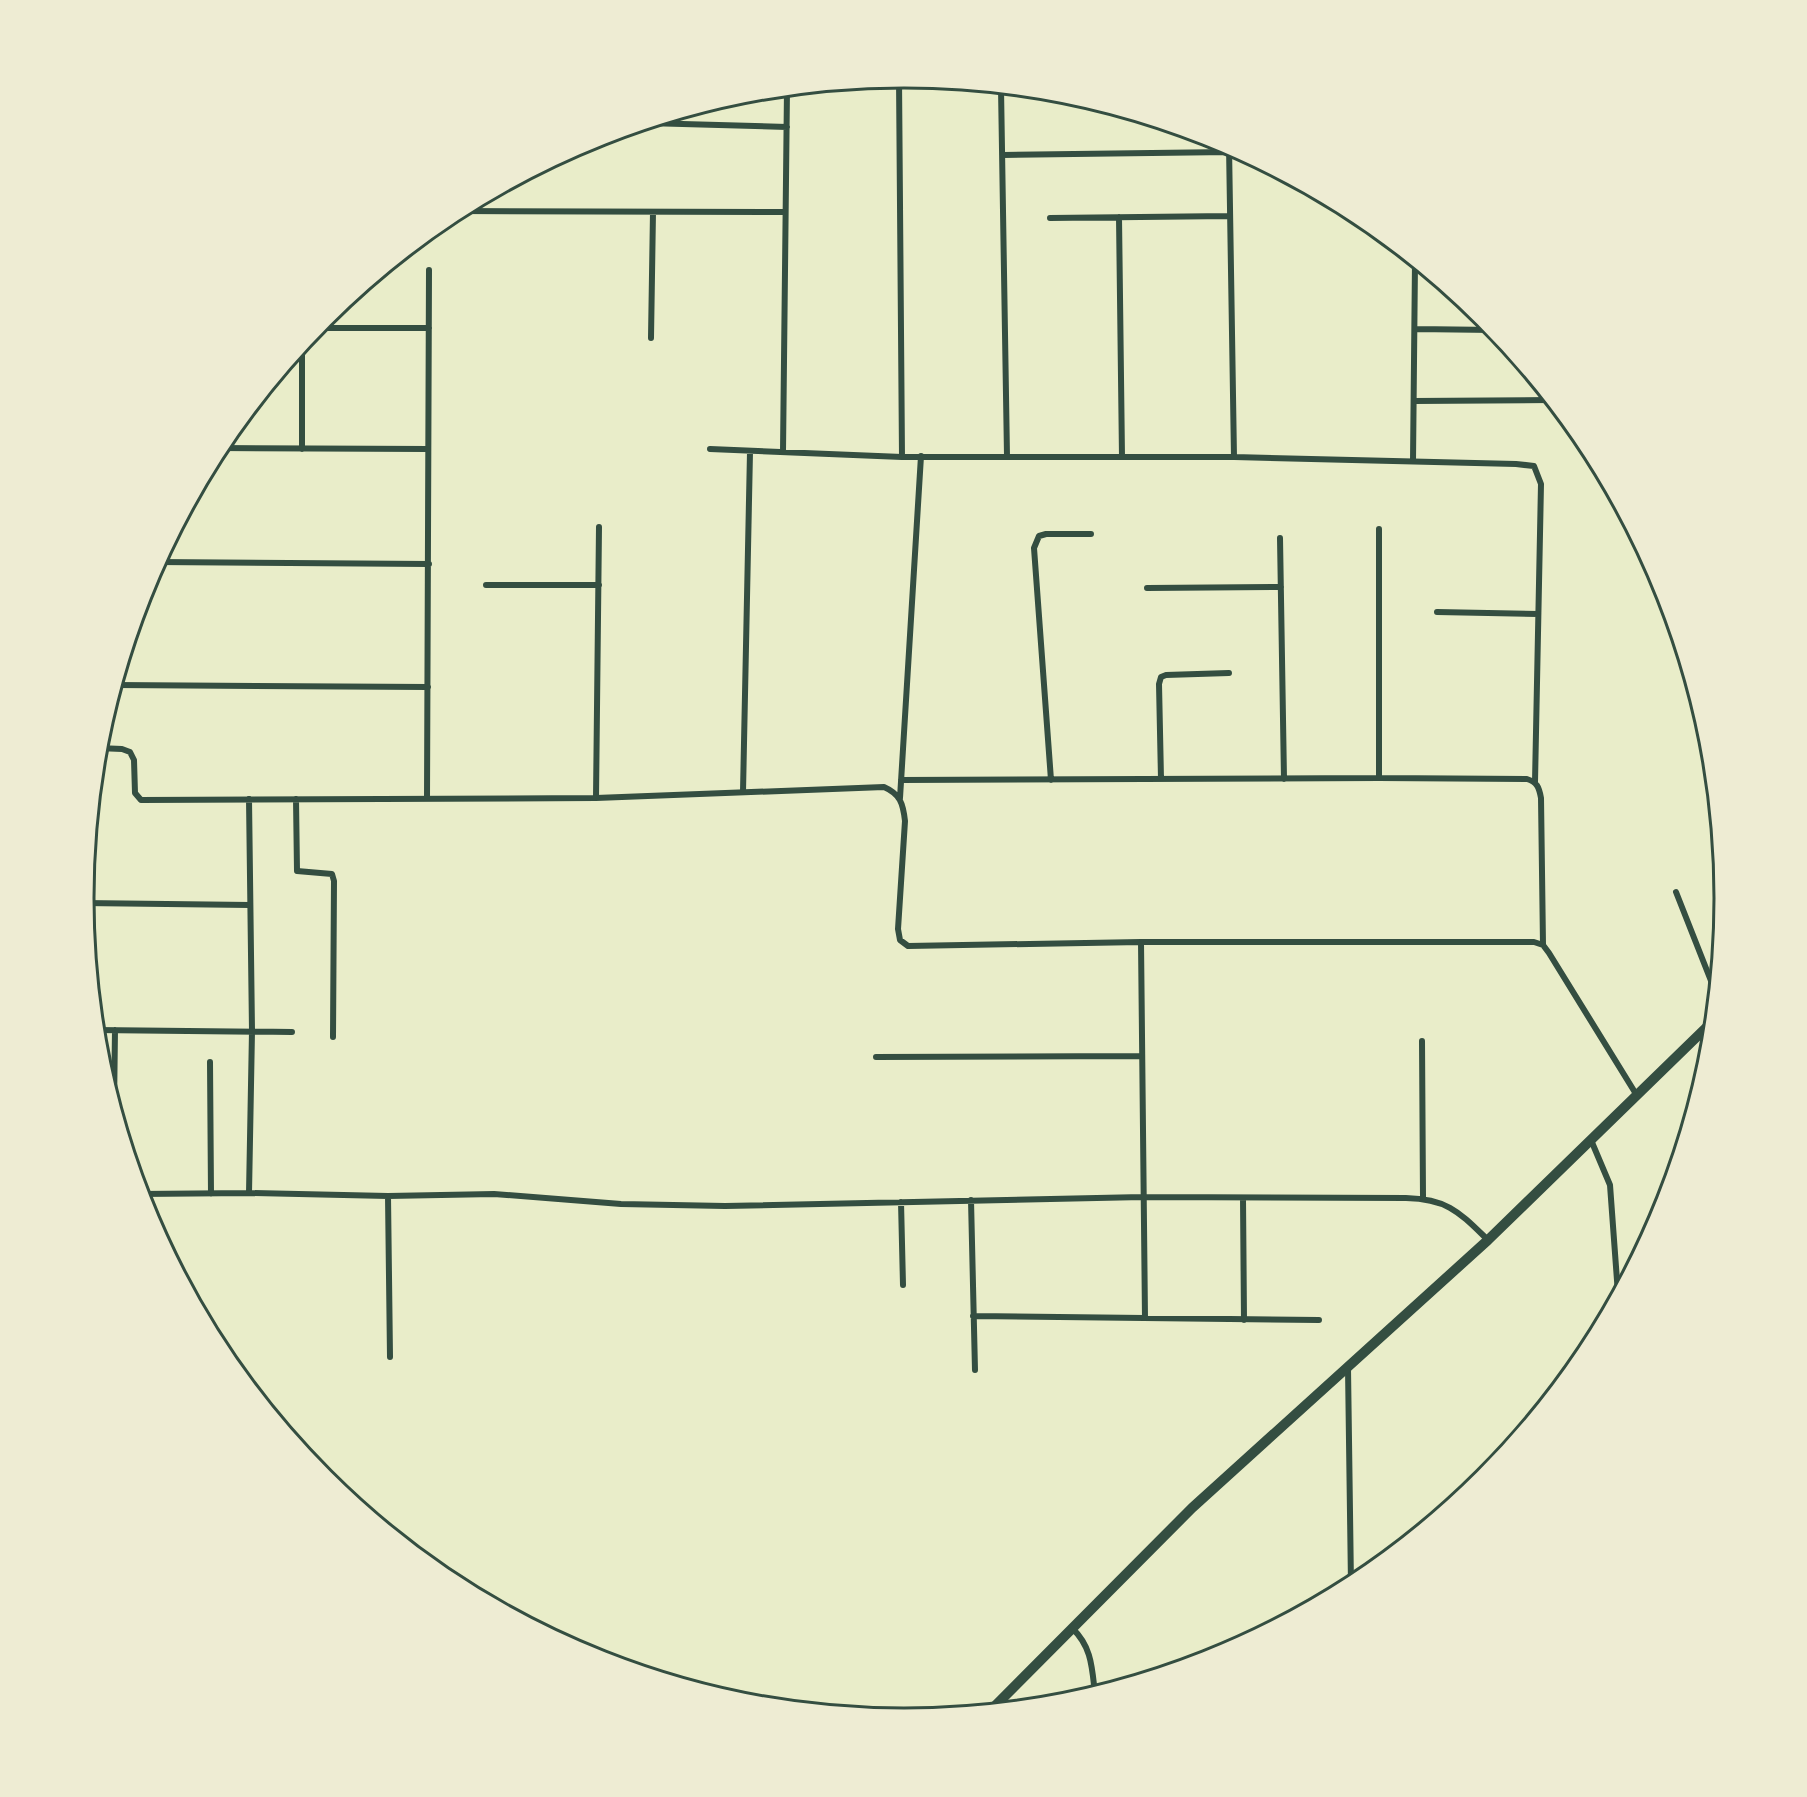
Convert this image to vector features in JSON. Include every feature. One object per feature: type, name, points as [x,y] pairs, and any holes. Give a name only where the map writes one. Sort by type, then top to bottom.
[{"type":"street","points":[[899,88],[902,456]]},
{"type":"street","points":[[1001,94],[1007,456]]},
{"type":"street","points":[[783,453],[787,97]]},
{"type":"street","points":[[668,124],[787,127]]},
{"type":"street","points":[[1003,155],[1212,149]]},
{"type":"street","points":[[1229,157],[1234,457]]},
{"type":"street","points":[[475,211],[785,212]]},
{"type":"street","points":[[651,338],[653,212]]},
{"type":"street","points":[[1050,218],[1230,216]]},
{"type":"street","points":[[1119,217],[1122,457]]},
{"type":"street","points":[[427,799],[429,270]]},
{"type":"street","points":[[1413,461],[1415,271]]},
{"type":"street","points":[[329,328],[429,328]]},
{"type":"street","points":[[1415,329],[1480,330]]},
{"type":"street","points":[[302,357],[302,449]]},
{"type":"street","points":[[1414,401],[1542,400]]},
{"type":"street","points":[[230,448],[428,449]]},
{"type":"street","points":[[710,449],[902,456],[1234,457],[1534,466],[1541,484],[1535,782],[1541,798],[1543,945],[1636,1094]]},
{"type":"street","points":[[743,792],[750,452]]},
{"type":"street","points":[[921,456],[900,798],[905,820],[898,929],[900,940],[908,946],[1141,942],[1534,942],[1543,945]]},
{"type":"street","points":[[596,798],[599,527]]},
{"type":"street","points":[[1379,529],[1379,778]]},
{"type":"street","points":[[1052,780],[1035,541],[1039,536],[1046,534],[1091,534]]},
{"type":"street","points":[[1280,538],[1284,779]]},
{"type":"street","points":[[167,562],[429,564]]},
{"type":"street","points":[[486,585],[599,585]]},
{"type":"street","points":[[1147,588],[1281,586]]},
{"type":"street","points":[[1437,612],[1538,614]]},
{"type":"street","points":[[1161,779],[1159,684],[1161,677],[1229,673]]},
{"type":"street","points":[[122,685],[428,687]]},
{"type":"street","points":[[108,748],[122,748],[130,752],[134,760],[135,793],[141,800],[596,798],[871,786],[884,787],[900,798]]},
{"type":"street","points":[[901,780],[1517,778],[1535,782]]},
{"type":"street","points":[[249,799],[252,1031],[249,1193]]},
{"type":"street","points":[[296,799],[297,871],[332,874],[334,881],[333,1037]]},
{"type":"street","points":[[1676,892],[1710,977]]},
{"type":"street","points":[[94,903],[250,905]]},
{"type":"street","points":[[1141,942],[1146,1318]]},
{"type":"street","points":[[104,1030],[292,1032]]},
{"type":"street","points":[[114,1080],[115,1030]]},
{"type":"street","points":[[997,1703],[1192,1508],[1488,1240],[1702,1031]]},
{"type":"street","points":[[1422,1041],[1423,1198]]},
{"type":"street","points":[[876,1057],[1142,1056]]},
{"type":"street","points":[[210,1062],[211,1194]]},
{"type":"street","points":[[1591,1140],[1610,1185],[1617,1281]]},
{"type":"street","points":[[150,1194],[249,1193],[388,1196],[494,1194],[621,1204],[725,1206],[1143,1197],[1423,1198],[1443,1203],[1460,1213],[1488,1240]]},
{"type":"street","points":[[388,1196],[390,1357]]},
{"type":"street","points":[[1243,1197],[1244,1320]]},
{"type":"street","points":[[971,1200],[975,1370]]},
{"type":"street","points":[[902,1202],[903,1285]]},
{"type":"street","points":[[973,1316],[1319,1320]]},
{"type":"street","points":[[1348,1367],[1352,1573]]},
{"type":"street","points":[[1072,1628],[1083,1638],[1092,1664],[1094,1685]]}]
